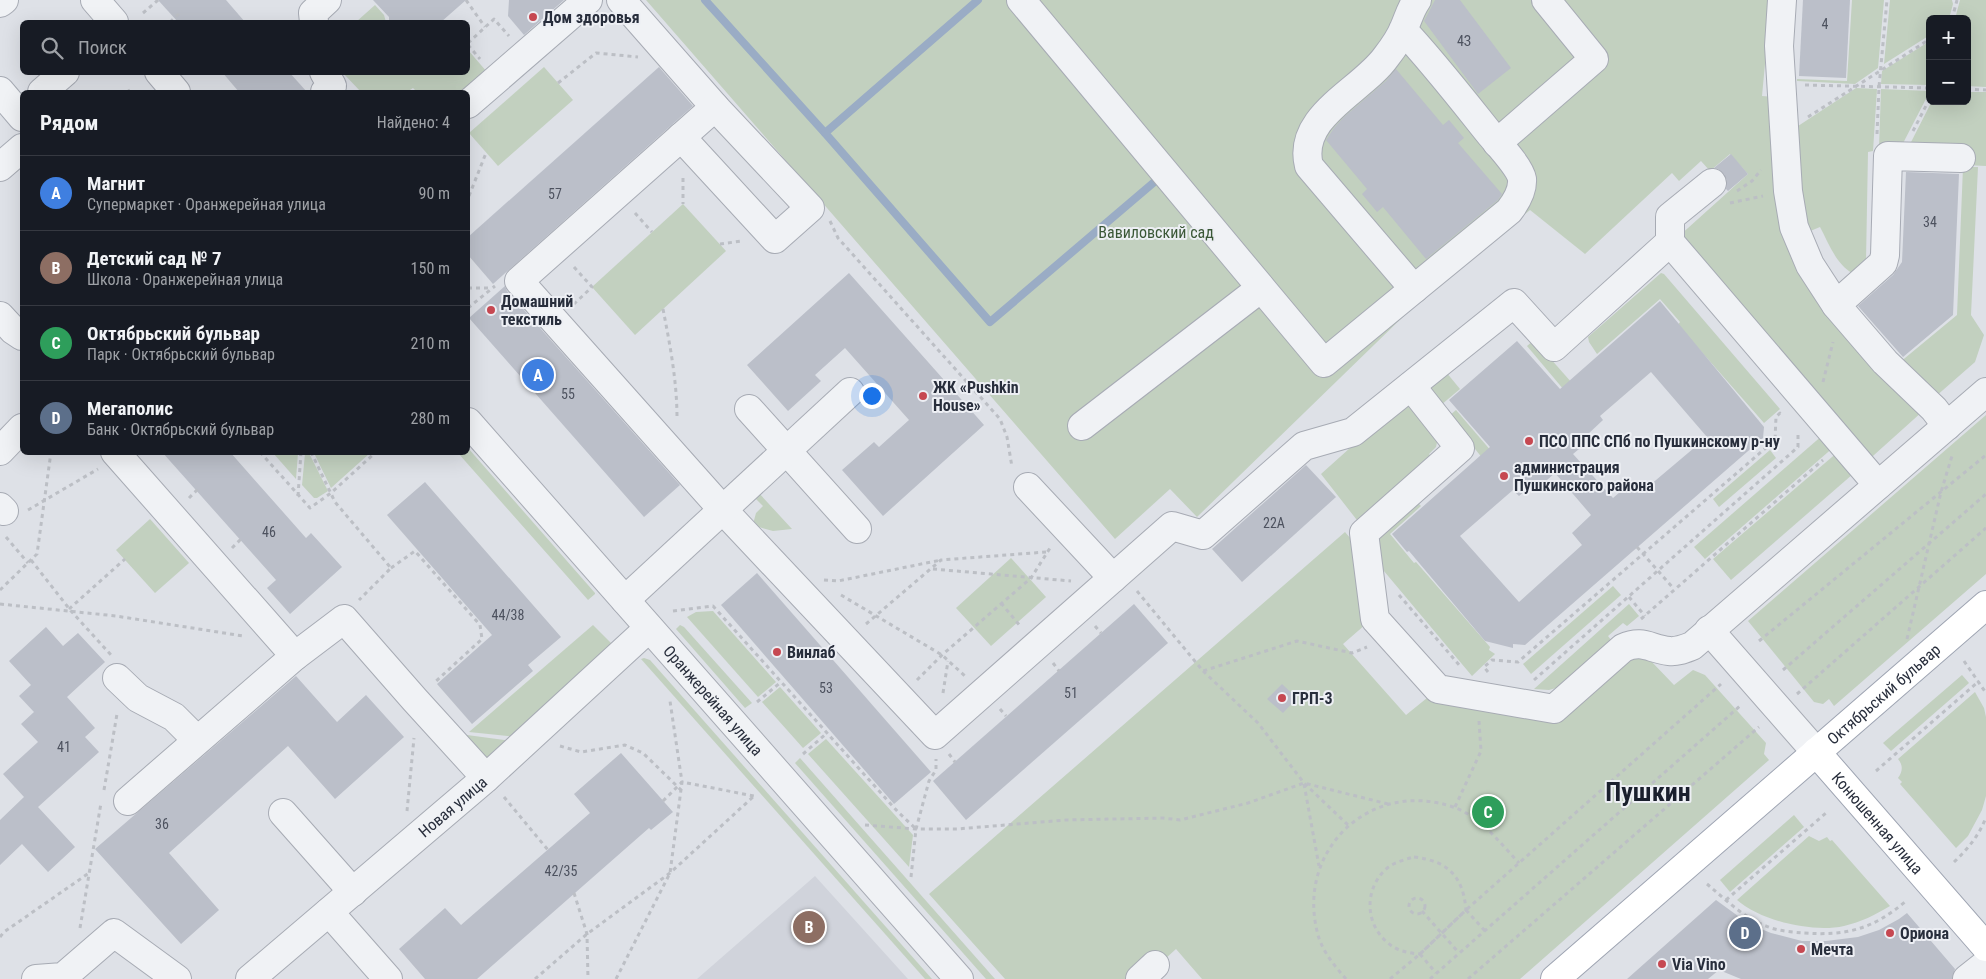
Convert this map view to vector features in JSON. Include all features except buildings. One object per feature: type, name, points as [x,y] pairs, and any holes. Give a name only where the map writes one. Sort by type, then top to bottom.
[{"type":"main road","name":"Октябрьский бульвар","points":[[1563,977],[1816,752],[1986,605]]},
{"type":"main road","name":"Конюшенная улица","points":[[1816,752],[1986,947]]},
{"type":"street","points":[[0,4],[4,0]]},
{"type":"street","points":[[94,0],[112,20]]},
{"type":"street","points":[[470,102],[588,0]]},
{"type":"street","points":[[621,0],[715,107],[810,208],[775,239],[681,137]]},
{"type":"street","points":[[1021,0],[1324,363],[1509,210],[1517,201],[1520,190],[1522,179],[1517,169],[1423,51],[1403,30]]},
{"type":"street","points":[[1414,289],[1309,166],[1306,155],[1308,141],[1322,116],[1385,58],[1403,30],[1417,0]]},
{"type":"street","points":[[1497,142],[1594,59],[1546,0]]},
{"type":"street","points":[[1782,0],[1779,46],[1781,84],[1788,191],[1794,227],[1810,265],[1836,305],[1885,362],[1934,408],[1947,426]]},
{"type":"street","points":[[44,90],[62,75]]},
{"type":"street","points":[[161,75],[174,90]]},
{"type":"street","points":[[0,91],[20,112]]},
{"type":"street","points":[[715,107],[520,281],[723,510],[936,735],[1172,526],[1203,535],[1304,446],[1353,432],[1514,303],[1554,347],[1670,242]]},
{"type":"street","points":[[0,167],[20,150]]},
{"type":"street","points":[[1836,305],[1882,263],[1885,255],[1894,156],[1961,158]]},
{"type":"street","points":[[1713,191],[1670,217],[1670,242],[1878,485]]},
{"type":"street","points":[[1082,426],[1261,288]]},
{"type":"street","points":[[1411,386],[1460,448],[1364,533],[1375,619],[1438,689],[1482,684],[1554,709],[1623,648],[1634,643],[1646,644],[1670,651],[1692,646],[1986,392]]},
{"type":"street","points":[[624,600],[850,392]]},
{"type":"street","points":[[749,409],[857,529]]},
{"type":"street","name":"Оранжерейная улица","points":[[470,424],[959,979]]},
{"type":"street","points":[[0,451],[20,430]]},
{"type":"street","points":[[117,455],[289,650]]},
{"type":"street","points":[[1028,488],[1113,578]]},
{"type":"street","points":[[128,801],[197,740],[289,650],[344,619],[416,702],[494,786]]},
{"type":"street","name":"Новая улица","points":[[250,979],[404,848],[494,786],[649,628]]},
{"type":"street","name":"Конюшенная улица","points":[[1709,630],[1816,752]]},
{"type":"street","points":[[120,680],[138,698],[174,717],[197,740]]},
{"type":"street","points":[[282,813],[353,892]]},
{"type":"street","points":[[329,912],[388,979]]},
{"type":"street","points":[[36,979],[63,977],[114,933],[177,979]]},
{"type":"street","points":[[1967,979],[1986,964]]},
{"type":"path","points":[[143,13],[158,0]]},
{"type":"path","points":[[466,0],[485,27]]},
{"type":"path","points":[[1887,0],[1879,87],[1876,148],[1894,156],[1926,104]]},
{"type":"path","points":[[1953,15],[1957,0]]},
{"type":"path","points":[[172,20],[182,11]]},
{"type":"path","points":[[470,41],[494,19],[525,54]]},
{"type":"path","points":[[1784,132],[1926,41]]},
{"type":"path","points":[[558,83],[596,53],[676,62]]},
{"type":"path","points":[[1781,84],[1926,88]]},
{"type":"path","points":[[1971,89],[1986,90]]},
{"type":"path","points":[[470,192],[486,153]]},
{"type":"path","points":[[1763,168],[1752,181],[1713,191],[1723,204],[1788,191]]},
{"type":"path","points":[[810,208],[815,208],[827,215],[838,238],[1000,419],[1007,437],[1012,462],[1010,481],[1019,487],[1028,488]]},
{"type":"path","points":[[555,321],[592,287],[556,248]]},
{"type":"path","points":[[470,306],[491,288],[503,283],[520,281]]},
{"type":"path","points":[[470,288],[491,288]]},
{"type":"path","points":[[664,309],[677,394],[677,426],[671,451]]},
{"type":"path","points":[[1823,384],[1835,334]]},
{"type":"path","points":[[1455,807],[1481,751],[1484,667],[1492,660],[1518,662],[1775,440],[1776,417],[1780,413]]},
{"type":"path","points":[[1907,640],[1941,492],[1956,440],[1947,426]]},
{"type":"path","points":[[1529,684],[1798,447],[1798,433]]},
{"type":"path","points":[[1637,622],[1842,444]]},
{"type":"path","points":[[0,590],[36,554],[51,455]]},
{"type":"path","points":[[88,955],[78,944],[120,680],[120,666],[29,561],[1,516],[22,514],[117,455]]},
{"type":"path","points":[[263,455],[310,508],[331,493],[373,455]]},
{"type":"path","points":[[298,496],[301,455]]},
{"type":"path","points":[[312,455],[335,502],[390,568]]},
{"type":"path","points":[[1759,641],[1986,455]]},
{"type":"path","points":[[1782,670],[1986,494]]},
{"type":"path","points":[[1797,695],[1919,585],[1986,528]]},
{"type":"path","points":[[900,697],[942,655],[1031,578],[1046,552],[1069,531]]},
{"type":"path","points":[[1637,547],[1674,590]]},
{"type":"path","points":[[344,619],[352,607],[390,568],[415,551],[480,625],[482,639],[416,702],[404,848]]},
{"type":"path","points":[[789,580],[814,579],[838,581],[941,560],[1046,552]]},
{"type":"path","points":[[70,610],[125,559]]},
{"type":"path","points":[[846,640],[877,616],[941,560]]},
{"type":"path","points":[[932,569],[1031,578],[1113,578],[1258,723],[1304,783],[1348,826]]},
{"type":"path","points":[[1392,588],[1462,668]]},
{"type":"path","points":[[838,593],[942,655],[984,692]]},
{"type":"path","points":[[0,604],[116,616],[289,650]]},
{"type":"path","points":[[673,611],[713,606],[898,812],[916,829]]},
{"type":"path","points":[[1203,670],[1297,641],[1352,653],[1391,636]]},
{"type":"path","points":[[1964,661],[1986,693]]},
{"type":"path","points":[[1876,771],[1978,681]]},
{"type":"path","points":[[757,702],[781,682]]},
{"type":"path","points":[[1390,979],[1721,684]]},
{"type":"path","points":[[616,979],[670,873],[682,782],[670,701]]},
{"type":"path","points":[[1430,979],[1740,706]]},
{"type":"path","points":[[1468,979],[1759,727]]},
{"type":"path","points":[[803,754],[827,733]]},
{"type":"path","points":[[911,877],[916,829],[928,781],[936,770],[936,735]]},
{"type":"path","points":[[556,742],[560,746],[581,752],[625,745],[643,753],[680,789]]},
{"type":"path","points":[[535,979],[587,934],[670,873],[754,796],[682,782]]},
{"type":"path","points":[[1304,783],[1319,867]]},
{"type":"path","points":[[865,825],[916,829],[957,829],[1066,820],[1163,818],[1180,820],[1248,803],[1304,783],[1388,804]]},
{"type":"path","points":[[494,786],[548,850]]},
{"type":"path","points":[[664,801],[680,789]]},
{"type":"path","points":[[1346,979],[1330,960],[1317,933],[1313,907],[1315,881],[1319,867],[1329,848],[1348,826],[1370,811],[1388,804],[1404,801],[1432,801],[1455,807],[1473,817],[1519,863]]},
{"type":"path","points":[[1726,900],[1826,813]]},
{"type":"path","points":[[1954,862],[1966,851],[1984,828],[1986,817]]},
{"type":"path","points":[[1436,973],[1420,954],[1404,952],[1388,944],[1377,932],[1370,917],[1369,900],[1374,884],[1384,871],[1398,862],[1414,857],[1430,859],[1446,866],[1457,878],[1464,893],[1466,910],[1485,931]]},
{"type":"path","points":[[0,937],[4,932],[89,873]]},
{"type":"path","points":[[1707,884],[1742,913],[1766,927],[1793,932],[1818,934],[1845,933],[1872,924],[1891,914],[1906,901]]},
{"type":"path","points":[[574,893],[587,934],[588,979]]},
{"type":"path","points":[[1418,898],[1423,900],[1424,907],[1422,912],[1417,914],[1412,912],[1409,907],[1411,900],[1418,898]]},
{"type":"path","points":[[1422,912],[1459,953]]},
{"type":"shaded area","points":[[815,876],[908,979],[697,979]]},
{"type":"green space","name":"Вавиловский сад","points":[[646,0],[1771,0],[1762,96],[1775,97],[1786,229],[1923,411],[1864,464],[1678,237],[1748,174],[1730,154],[1710,171],[1701,161],[1679,181],[1672,173],[1585,254],[1530,210],[1410,310],[1197,517],[1170,489],[1115,539]]},
{"type":"green space","points":[[1852,0],[1884,0],[1878,68],[1855,84],[1797,81],[1797,79],[1847,81]]},
{"type":"green space","points":[[1890,0],[1952,0],[1953,4],[1950,15],[1926,15],[1926,38],[1884,64]]},
{"type":"green space","points":[[1960,0],[1986,0],[1986,87],[1971,86],[1971,15],[1956,15]]},
{"type":"green space","points":[[375,5],[384,15],[385,20],[358,20]]},
{"type":"green space","points":[[1926,44],[1926,85],[1881,84],[1882,71]]},
{"type":"green space","points":[[470,52],[487,72],[464,90],[415,90],[413,88],[410,90],[359,90],[345,75],[470,75]]},
{"type":"green space","points":[[544,67],[573,100],[498,166],[470,132]]},
{"type":"green space","points":[[1856,88],[1877,89],[1873,151],[1868,152],[1866,262],[1852,273],[1841,264],[1829,246],[1820,227],[1803,234],[1792,130]]},
{"type":"green space","points":[[1881,89],[1926,91],[1926,99],[1899,151],[1879,148]]},
{"type":"green space","points":[[1971,92],[1986,92],[1986,166],[1965,165],[1907,150],[1930,105],[1971,105]]},
{"type":"green space","points":[[1963,167],[1978,167],[1971,315],[1984,335],[1975,362],[1935,397],[1899,363],[1957,315]]},
{"type":"green space","points":[[683,204],[726,251],[635,335],[592,287]]},
{"type":"green space","points":[[1661,273],[1664,274],[1780,409],[1764,423],[1678,325],[1680,322],[1660,299],[1597,354],[1588,337]]},
{"type":"green space","points":[[1534,340],[1572,383],[1564,390],[1527,346]]},
{"type":"green space","points":[[1446,372],[1460,389],[1441,405],[1429,388]]},
{"type":"green space","points":[[1405,401],[1438,438],[1436,447],[1429,454],[1435,461],[1360,524],[1321,474],[1399,404]]},
{"type":"green space","points":[[1456,410],[1492,452],[1483,459],[1449,416]]},
{"type":"green space","points":[[1986,415],[1986,574],[1834,706],[1829,699],[1823,704],[1814,702],[1748,621]]},
{"type":"green space","points":[[1824,434],[1835,446],[1705,559],[1694,547]]},
{"type":"green space","points":[[470,450],[595,593],[588,600],[460,455],[470,455]]},
{"type":"green space","points":[[1770,450],[1776,458],[1719,507],[1713,499]]},
{"type":"green space","points":[[1839,451],[1853,474],[1731,580],[1713,559]]},
{"type":"green space","points":[[275,455],[298,455],[296,479]]},
{"type":"green space","points":[[305,455],[310,455],[328,491],[314,498],[302,485]]},
{"type":"green space","points":[[315,455],[368,455],[331,488]]},
{"type":"green space","points":[[757,491],[792,529],[773,531],[753,524],[756,513],[763,506],[753,496]]},
{"type":"green space","points":[[1413,498],[1421,506],[1390,534],[1490,647],[1489,650],[1495,654],[1472,676],[1368,552],[1372,539]]},
{"type":"green space","points":[[150,519],[189,563],[155,593],[116,550]]},
{"type":"green space","points":[[1345,532],[1357,546],[1366,624],[1343,644],[1406,715],[1427,698],[1554,721],[1636,655],[1651,661],[1674,685],[1693,670],[1705,675],[1766,743],[1764,754],[1769,760],[1520,979],[1202,979],[1176,949],[1143,979],[1005,979],[929,894]]},
{"type":"green space","points":[[1011,558],[1046,597],[991,646],[956,608]]},
{"type":"green space","points":[[1613,586],[1621,595],[1531,674],[1523,664]]},
{"type":"green space","points":[[1629,604],[1639,616],[1627,626],[1623,623],[1608,636],[1611,640],[1556,688],[1549,690],[1534,689]]},
{"type":"green space","points":[[713,611],[776,682],[758,697],[687,617],[696,612]]},
{"type":"green space","points":[[593,625],[614,646],[516,737],[469,732]]},
{"type":"green space","points":[[680,625],[684,627],[752,703],[745,708],[676,629]]},
{"type":"green space","points":[[641,659],[650,660],[932,979],[925,979]]},
{"type":"green space","points":[[1962,675],[1969,683],[1891,751],[1883,743]]},
{"type":"green space","points":[[780,687],[821,733],[803,748],[762,702]]},
{"type":"green space","points":[[1975,692],[1984,708],[1986,717],[1986,796],[1982,810],[1968,836],[1956,848],[1900,784],[1902,782],[1898,778],[1902,768],[1898,759]]},
{"type":"green space","points":[[467,735],[511,741],[486,759],[464,737]]},
{"type":"green space","points":[[826,739],[913,835],[909,867],[808,754]]},
{"type":"green space","points":[[800,758],[995,979],[986,979],[795,763]]},
{"type":"green space","points":[[1794,815],[1804,827],[1730,892],[1720,880]]},
{"type":"green space","points":[[1809,836],[1819,841],[1827,837],[1830,841],[1832,840],[1890,906],[1868,918],[1844,926],[1818,928],[1788,924],[1773,919],[1759,914],[1737,900]]},
{"type":"waterway","points":[[705,0],[825,133],[990,322],[1159,178]]},
{"type":"waterway","points":[[825,133],[978,0]]},
{"type":"place","name":"Дом здоровья","points":[[533,17]]},
{"type":"place","name":"Домашний текстиль","points":[[491,310]]},
{"type":"place","name":"Магнит","points":[[538,375]]},
{"type":"place","name":"ЖК «Pushkin House»","points":[[923,396]]},
{"type":"place","name":"ПСО ППС СПб по Пушкинскому р-ну","points":[[1529,441]]},
{"type":"place","name":"администрация Пушкинского района","points":[[1504,476]]},
{"type":"place","name":"Винлаб","points":[[777,652]]},
{"type":"place","name":"ГРП-3","points":[[1282,698]]},
{"type":"place","name":"Октябрьский бульвар","points":[[1488,812]]},
{"type":"place","name":"Детский сад № 7","points":[[809,927]]},
{"type":"place","name":"Мегаполис","points":[[1745,933]]},
{"type":"place","name":"Ориона","points":[[1890,933]]},
{"type":"place","name":"Мечта","points":[[1801,949]]},
{"type":"place","name":"Via Vino","points":[[1662,964]]},
{"type":"district","name":"Пушкин","points":[[1648,792]]}]
